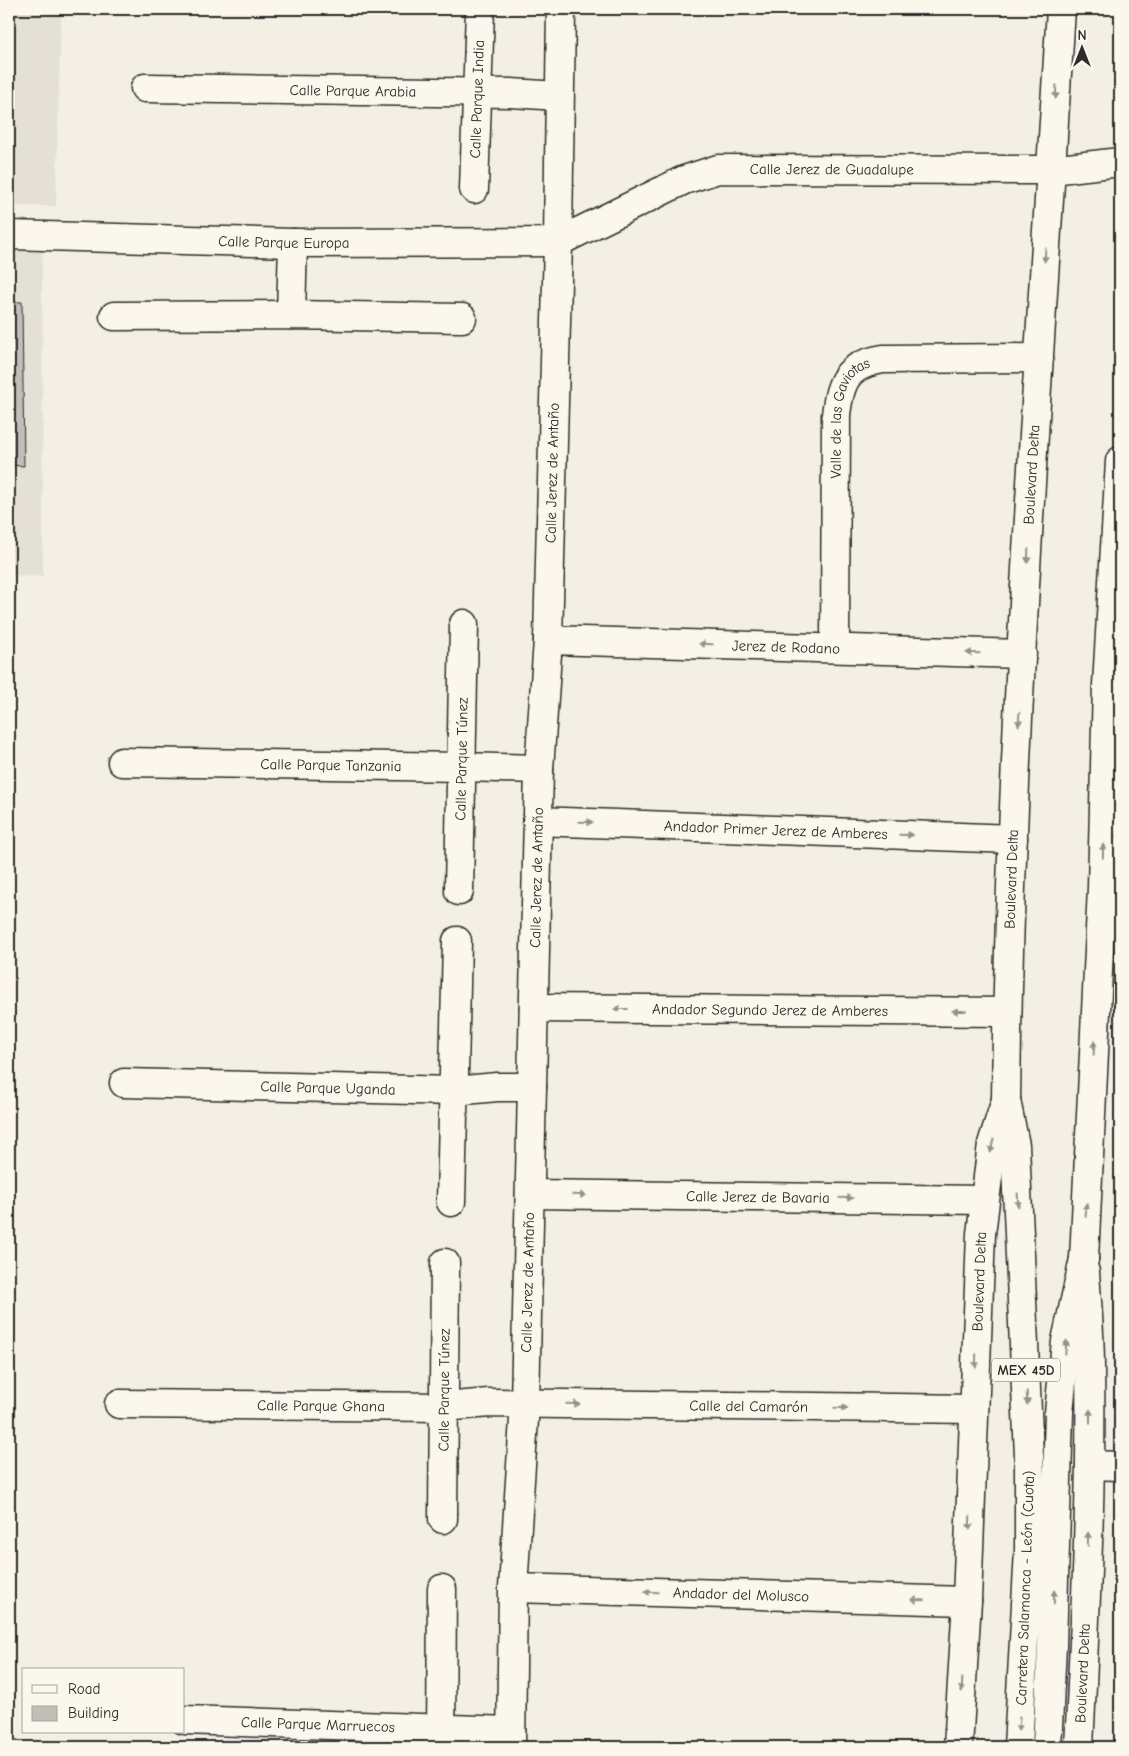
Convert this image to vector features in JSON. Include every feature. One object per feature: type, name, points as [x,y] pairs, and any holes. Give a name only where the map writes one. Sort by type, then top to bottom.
[{"type":"main road","name":"Calle Parque India","points":[[474,189],[480,9]]},
{"type":"main road","name":"Calle Jerez de Antaño","points":[[511,1739],[513,1588],[524,1404],[530,1194],[537,821],[548,640],[558,242],[561,9]]},
{"type":"main road","name":"Boulevard Delta","points":[[958,1747],[967,1601],[981,1234],[992,1144],[1006,1100],[1013,839],[1022,654],[1061,9]]},
{"type":"main road","name":"Calle Parque Arabia","points":[[145,88],[511,93],[559,96]]},
{"type":"main road","name":"Calle Jerez de Guadalupe","points":[[558,242],[684,180],[718,169],[1051,170],[1120,162]]},
{"type":"main road","name":"Calle Parque Europa","points":[[9,236],[293,243],[558,242]]},
{"type":"main road","points":[[291,315],[293,243]]},
{"type":"main road","points":[[114,316],[291,315],[462,318]]},
{"type":"main road","name":"Valle de las Gaviotas","points":[[835,648],[836,415],[838,396],[846,378],[855,367],[869,361],[883,359],[1039,358]]},
{"type":"main road","name":"Boulevard Delta","points":[[1079,1747],[1085,1632],[1090,1465],[1090,1365],[1084,1259],[1111,890],[1113,686],[1120,461]]},
{"type":"main road","name":"Calle Parque Túnez","points":[[459,891],[464,624]]},
{"type":"main road","name":"Jerez de Rodano","points":[[548,640],[1022,654]]},
{"type":"main road","name":"Calle Parque Tanzania","points":[[122,762],[462,766],[539,769]]},
{"type":"main road","name":"Andador Primer Jerez de Amberes","points":[[537,821],[1013,839]]},
{"type":"main road","points":[[451,1202],[457,941]]},
{"type":"main road","name":"Andador Segundo Jerez de Amberes","points":[[534,1008],[1007,1012]]},
{"type":"main road","name":"Calle Parque Uganda","points":[[124,1083],[454,1091],[497,1087],[532,1087]]},
{"type":"main road","name":"Carretera Salamanca - León (Cuota)","points":[[1006,1100],[1015,1145],[1029,1456],[1029,1550],[1018,1747]]},
{"type":"main road","name":"Calle Jerez de Bavaria","points":[[530,1194],[984,1200]]},
{"type":"main road","name":"Carretera Salamanca - León (Cuota)","points":[[1047,1747],[1059,1413],[1066,1341],[1084,1259]]},
{"type":"main road","name":"Calle Parque Túnez","points":[[443,1519],[445,1263]]},
{"type":"main road","name":"Calle Parque Ghana","points":[[119,1404],[444,1407],[489,1403],[524,1404]]},
{"type":"main road","name":"Calle del Camarón","points":[[524,1404],[974,1410]]},
{"type":"main road","points":[[1090,1465],[1120,1466]]},
{"type":"main road","name":"Andador del Molusco","points":[[513,1588],[967,1601]]},
{"type":"main road","points":[[441,1738],[442,1589]]},
{"type":"main road","name":"Calle Parque Marruecos","points":[[185,1720],[441,1738],[511,1739]]},
{"type":"shaded area","points":[[9,9],[61,9],[56,206],[9,206]]},
{"type":"shaded area","points":[[9,251],[42,251],[43,576],[9,575]]},
{"type":"building","points":[[9,302],[22,302],[24,466],[9,465]]}]
